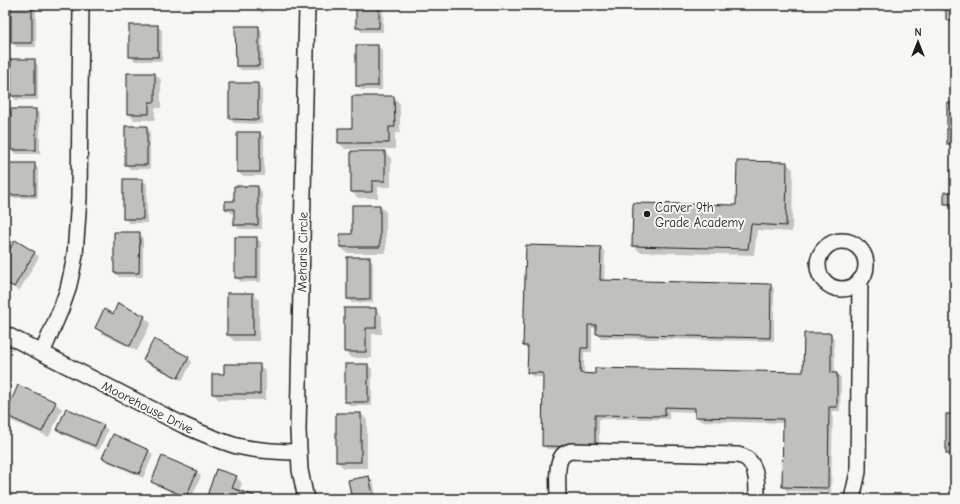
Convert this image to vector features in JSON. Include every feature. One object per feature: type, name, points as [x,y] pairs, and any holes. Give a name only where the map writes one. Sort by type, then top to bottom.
[{"type":"street","points":[[42,353],[68,289],[75,255],[79,198],[81,5]]},
{"type":"street","name":"Meharis Circle","points":[[306,499],[300,470],[298,422],[307,5]]},
{"type":"street","points":[[852,499],[858,472],[860,280]]},
{"type":"street","name":"Moorehouse Drive","points":[[5,334],[183,425],[212,438],[238,446],[264,450],[299,452]]},
{"type":"street","points":[[558,499],[559,462],[562,456],[571,451],[738,455],[749,461],[753,467],[756,479],[757,499]]},
{"type":"building","points":[[11,5],[32,5],[32,43],[11,43]]},
{"type":"building","points":[[356,5],[379,5],[379,28],[356,28]]},
{"type":"building","points":[[935,5],[955,5],[955,20],[946,20],[946,6]]},
{"type":"building","points":[[129,25],[158,25],[158,57],[129,57]]},
{"type":"building","points":[[235,26],[259,26],[259,66],[236,66]]},
{"type":"building","points":[[356,45],[378,45],[378,86],[356,86]]},
{"type":"building","points":[[11,59],[35,59],[35,96],[11,96]]},
{"type":"building","points":[[127,73],[155,73],[155,102],[149,102],[149,114],[127,114]]},
{"type":"building","points":[[229,83],[258,83],[258,120],[229,119]]},
{"type":"building","points":[[352,96],[394,96],[395,127],[389,127],[389,143],[338,143],[338,128],[352,128]]},
{"type":"building","points":[[947,103],[955,103],[955,144],[947,144]]},
{"type":"building","points":[[11,109],[36,109],[36,150],[11,150]]},
{"type":"building","points":[[125,126],[147,126],[147,165],[125,165]]},
{"type":"building","points":[[237,132],[260,132],[260,172],[237,172]]},
{"type":"building","points":[[351,151],[385,151],[385,181],[372,181],[372,192],[351,192]]},
{"type":"building","points":[[737,161],[787,162],[786,226],[751,224],[748,249],[632,246],[633,203],[736,205]]},
{"type":"building","points":[[5,163],[35,163],[35,195],[5,195]]},
{"type":"building","points":[[953,176],[955,176],[955,204],[944,204],[944,192],[953,192]]},
{"type":"building","points":[[123,179],[143,179],[143,219],[123,219]]},
{"type":"building","points":[[234,186],[258,186],[258,225],[234,225],[234,209],[225,209],[225,201],[234,201]]},
{"type":"building","points":[[352,205],[380,205],[380,247],[340,247],[340,234],[352,234]]},
{"type":"building","points":[[114,232],[140,232],[139,273],[114,273]]},
{"type":"building","points":[[235,237],[257,237],[257,278],[235,278]]},
{"type":"building","points":[[15,240],[35,252],[14,287],[5,282],[5,257]]},
{"type":"building","points":[[526,245],[601,247],[600,280],[771,284],[770,338],[596,334],[596,325],[588,325],[588,348],[581,348],[580,373],[595,374],[595,368],[803,372],[804,333],[831,333],[831,373],[837,373],[837,407],[829,407],[828,488],[782,487],[783,419],[695,417],[695,408],[665,407],[665,416],[595,415],[595,447],[542,446],[543,373],[527,373],[528,346],[523,346]]},
{"type":"building","points":[[347,257],[370,257],[370,299],[347,299]]},
{"type":"building","points":[[227,293],[253,293],[253,335],[227,335]]},
{"type":"building","points":[[118,303],[145,316],[130,346],[95,328],[104,309],[113,314]]},
{"type":"building","points":[[344,308],[376,308],[376,328],[366,328],[366,352],[344,352]]},
{"type":"building","points":[[154,339],[189,357],[178,378],[143,360]]},
{"type":"building","points":[[224,364],[260,364],[260,394],[212,394],[212,374],[224,374]]},
{"type":"building","points":[[345,364],[368,364],[368,402],[345,402]]},
{"type":"building","points":[[18,385],[56,402],[42,432],[5,415]]},
{"type":"building","points":[[66,408],[104,425],[95,446],[57,430]]},
{"type":"building","points":[[336,413],[361,413],[361,462],[336,462]]},
{"type":"building","points":[[946,414],[955,414],[955,454],[946,454]]},
{"type":"building","points":[[113,434],[149,450],[139,474],[102,458]]},
{"type":"building","points":[[162,456],[197,471],[186,497],[151,482]]},
{"type":"building","points":[[216,469],[237,476],[232,488],[255,496],[254,499],[206,499]]},
{"type":"building","points":[[369,476],[374,499],[352,499],[348,480]]},
{"type":"place","name":"Carver 9th Grade Academy","points":[[647,214]]}]
